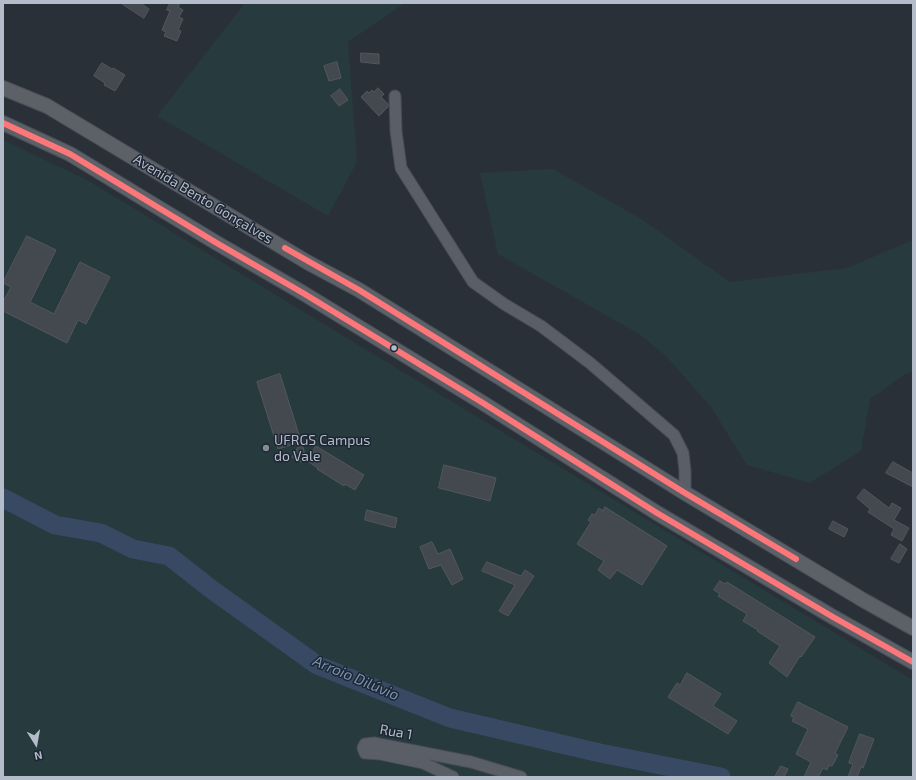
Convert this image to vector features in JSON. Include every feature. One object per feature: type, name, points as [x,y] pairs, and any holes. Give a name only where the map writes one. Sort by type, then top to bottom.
[{"type":"main road","name":"Avenida Bento Gonçalves","points":[[3,88],[47,106],[307,262],[359,290],[685,493],[863,600],[913,628]]},
{"type":"main road","points":[[3,122],[70,154],[215,242],[303,293],[483,403],[657,513],[833,617],[913,662]]},
{"type":"street","points":[[395,96],[396,131],[401,168],[473,282],[504,304],[541,326],[590,363],[674,435],[683,453],[685,493]]},
{"type":"street","name":"Rua 1","points":[[453,777],[423,763],[380,754],[365,753],[363,748],[365,744],[374,743],[471,762],[521,777]]},
{"type":"green space","points":[[245,3],[405,3],[348,42],[357,162],[328,216],[157,116]]},
{"type":"green space","name":"UFRGS Campus do Vale","points":[[3,140],[87,180],[913,680],[913,777],[3,777]]},
{"type":"green space","points":[[553,169],[643,220],[730,282],[847,268],[913,240],[913,372],[907,373],[870,399],[861,451],[810,483],[747,465],[711,407],[666,356],[639,334],[498,254],[480,173]]},
{"type":"building","points":[[121,3],[140,3],[149,9],[144,18]]},
{"type":"building","points":[[170,3],[180,3],[178,7],[183,10],[179,17],[183,19],[178,30],[181,31],[177,41],[164,36],[166,32],[162,30],[170,11],[167,10]]},
{"type":"building","points":[[361,53],[379,54],[379,64],[361,62]]},
{"type":"building","points":[[337,62],[341,78],[329,81],[324,66]]},
{"type":"building","points":[[102,63],[125,75],[115,91],[104,85],[105,83],[94,76]]},
{"type":"building","points":[[378,88],[384,94],[381,97],[388,104],[388,107],[379,116],[361,97],[367,91],[369,93],[372,90],[374,92]]},
{"type":"building","points":[[340,89],[348,100],[339,106],[331,96]]},
{"type":"building","points":[[27,236],[56,250],[30,302],[54,314],[80,262],[110,277],[86,324],[78,320],[67,343],[3,311],[3,302],[11,287],[3,283]]},
{"type":"building","points":[[280,374],[305,454],[301,462],[292,457],[301,442],[278,449],[257,382]]},
{"type":"building","points":[[316,446],[364,475],[355,490],[345,484],[344,486],[307,461]]},
{"type":"building","points":[[893,462],[913,473],[913,487],[886,473]]},
{"type":"building","points":[[444,465],[496,478],[490,501],[439,488]]},
{"type":"building","points":[[864,489],[889,508],[892,503],[901,508],[894,520],[909,528],[902,541],[891,535],[894,529],[868,512],[870,509],[857,498]]},
{"type":"building","points":[[605,507],[667,546],[642,585],[617,570],[610,579],[598,570],[604,561],[577,544],[591,522],[588,520],[592,514],[595,515],[599,508],[603,511]]},
{"type":"building","points":[[367,510],[397,518],[395,528],[365,520]]},
{"type":"building","points":[[833,521],[848,529],[844,537],[829,529]]},
{"type":"building","points":[[432,542],[438,554],[450,549],[463,579],[452,585],[441,565],[429,569],[420,547]]},
{"type":"building","points":[[900,544],[907,549],[899,563],[891,559]]},
{"type":"building","points":[[487,562],[521,576],[525,570],[534,576],[508,616],[499,611],[515,585],[482,571]]},
{"type":"building","points":[[720,581],[725,584],[727,582],[815,637],[801,657],[800,656],[787,677],[769,663],[780,646],[743,621],[747,614],[718,596],[720,594],[714,590]]},
{"type":"building","points":[[687,673],[721,694],[713,706],[737,721],[728,734],[668,697],[677,683],[680,685]]},
{"type":"building","points":[[798,702],[848,727],[835,753],[838,755],[832,766],[829,765],[827,770],[823,768],[818,777],[804,777],[811,762],[796,754],[808,729],[792,721],[794,717],[791,716]]},
{"type":"building","points":[[860,734],[874,739],[863,768],[861,767],[857,777],[848,777],[853,764],[849,763]]},
{"type":"building","points":[[781,766],[788,769],[784,777],[775,777]]},
{"type":"waterway","name":"Arroio Dilúvio","points":[[3,498],[55,525],[101,533],[133,549],[169,556],[211,589],[317,665],[450,718],[600,753],[721,777]]},
{"type":"transit line","points":[[3,123],[70,154],[215,242],[303,293],[483,403],[657,513],[833,617],[913,662]]},
{"type":"transit line","points":[[285,248],[359,290],[685,493],[796,559]]},
{"type":"place","name":"UFRGS Campus do Vale","points":[[266,448]]}]
